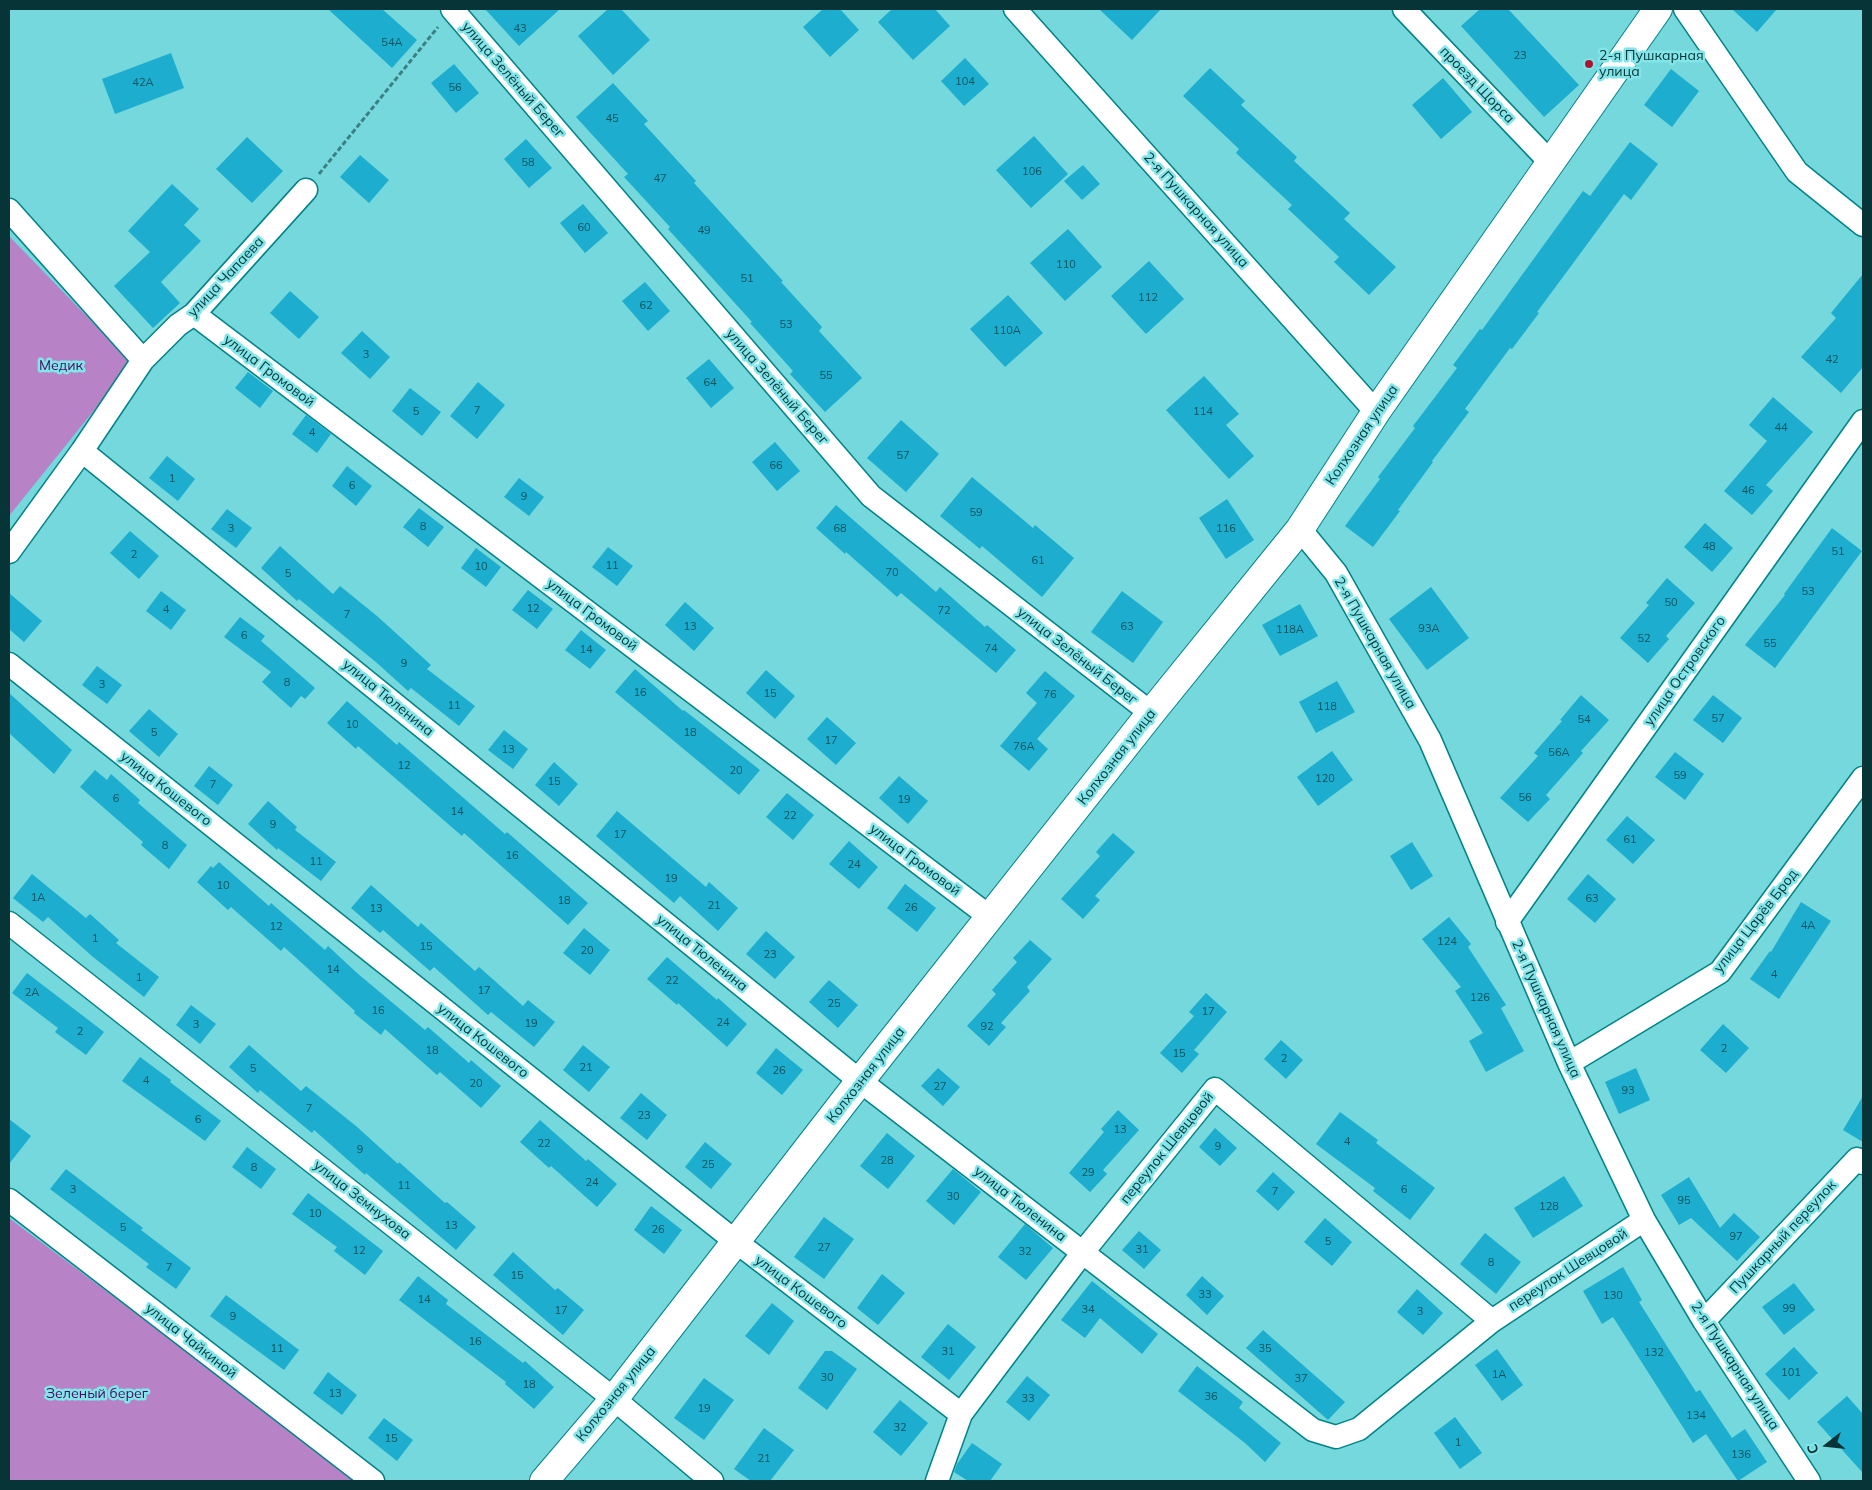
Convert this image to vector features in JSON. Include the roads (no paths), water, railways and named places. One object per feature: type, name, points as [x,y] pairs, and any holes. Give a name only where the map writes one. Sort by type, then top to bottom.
[{"type":"main road","name":"Колхозная улица","points":[[544,1481],[614,1399],[860,1081],[1300,529],[1376,412],[1658,9]]},
{"type":"street","name":"улица Зелёный Берег","points":[[453,9],[871,496],[1151,714]]},
{"type":"street","name":"2-я Пушкарная улица","points":[[1015,9],[1376,412]]},
{"type":"street","name":"проезд Щорса","points":[[1404,9],[1550,162]]},
{"type":"street","points":[[1685,9],[1797,172],[1863,225]]},
{"type":"street","name":"улица Чапаева","points":[[9,552],[82,451],[143,360],[178,326],[194,314],[306,190]]},
{"type":"street","points":[[9,210],[143,360]]},
{"type":"street","name":"улица Громовой","points":[[194,314],[990,917]]},
{"type":"street","name":"улица Островского","points":[[1507,922],[1863,421]]},
{"type":"street","name":"улица Тюленина","points":[[82,451],[860,1081],[1313,1430],[1336,1437]]},
{"type":"street","name":"2-я Пушкарная улица","points":[[1300,529],[1336,573],[1430,740],[1569,1063],[1644,1220],[1704,1321],[1809,1481]]},
{"type":"street","name":"улица Кошевого","points":[[9,664],[735,1241],[961,1414]]},
{"type":"street","name":"улица Царёв Брод","points":[[1569,1063],[1720,972],[1863,778]]},
{"type":"street","name":"улица Земнухова","points":[[9,922],[614,1399],[712,1481]]},
{"type":"street","name":"переулок Шевцовой","points":[[937,1481],[961,1414],[1083,1252],[1215,1089],[1492,1320]]},
{"type":"street","name":"Пушкарный переулок","points":[[1704,1321],[1856,1159],[1863,1163]]},
{"type":"street","name":"улица Чайкиной","points":[[9,1200],[373,1481]]},
{"type":"street","name":"переулок Шевцовой","points":[[1336,1437],[1359,1429],[1492,1320],[1644,1220]]},
{"type":"place","name":"2-я Пушкарная улица","points":[[1589,64]]},
{"type":"park label","name":"Медик","points":[[61,366]]},
{"type":"park label","name":"Зеленый берег","points":[[97,1394]]}]
